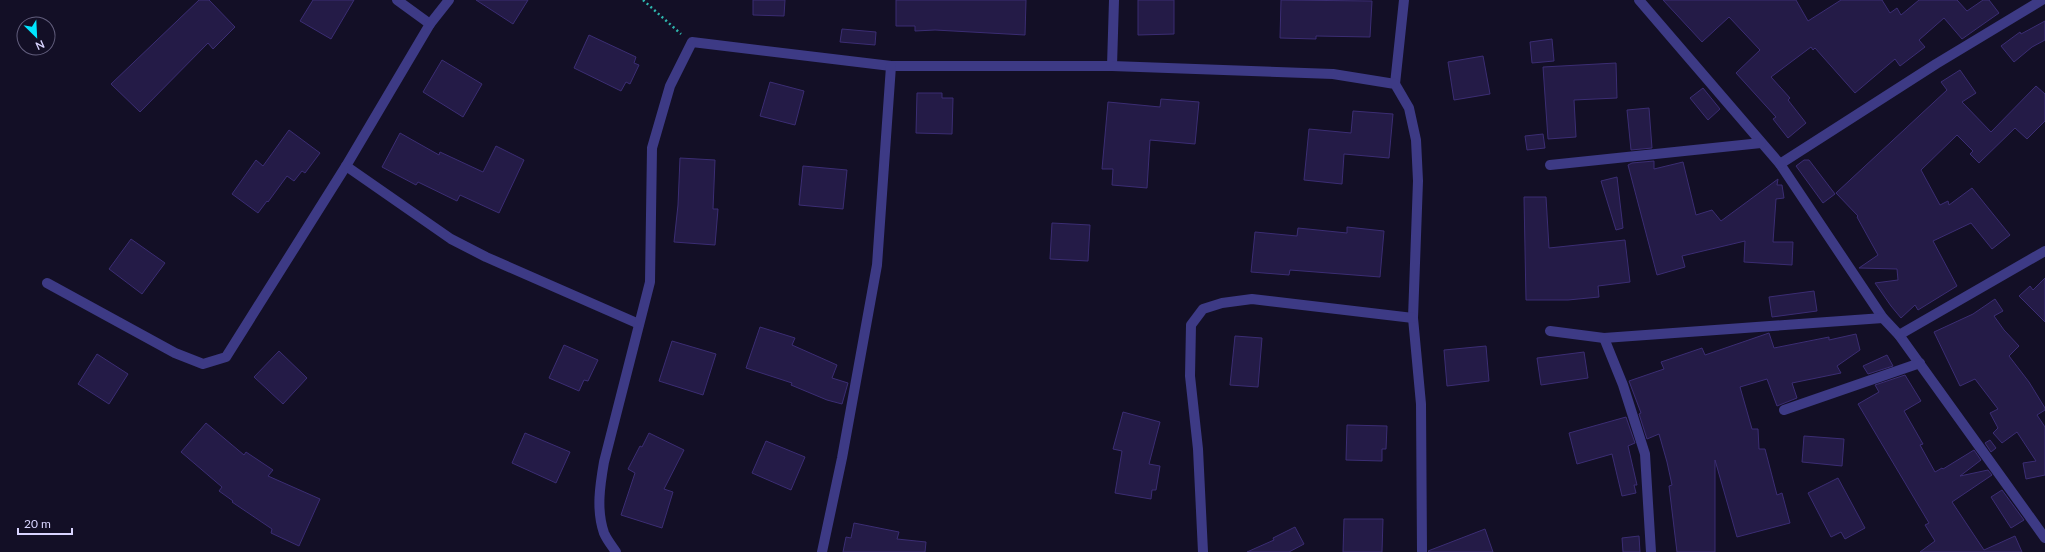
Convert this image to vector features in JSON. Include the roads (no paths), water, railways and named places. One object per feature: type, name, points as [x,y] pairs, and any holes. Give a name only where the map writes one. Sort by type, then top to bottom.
[{"type":"street","points":[[397,0],[430,24]]},
{"type":"street","points":[[47,283],[175,353],[203,364],[226,357],[346,166],[430,24],[449,0]]},
{"type":"street","points":[[1112,66],[1114,0]]},
{"type":"street","points":[[1404,0],[1396,84],[1409,108],[1416,140],[1418,181],[1413,318],[1421,404],[1422,552]]},
{"type":"street","points":[[1640,0],[1780,164],[1883,318],[1899,335],[1920,363],[2045,538]]},
{"type":"street","points":[[1780,164],[1936,64],[2042,0]]},
{"type":"street","points":[[616,552],[604,533],[599,507],[600,485],[604,462],[638,324],[650,282],[652,148],[670,86],[692,42],[891,66],[1112,66],[1332,74],[1396,84]]},
{"type":"street","points":[[822,552],[842,458],[877,265],[891,66]]},
{"type":"street","points":[[1550,166],[1761,143]]},
{"type":"street","points":[[346,166],[451,238],[486,257],[638,324]]},
{"type":"street","points":[[1899,335],[2045,251]]},
{"type":"street","points":[[1203,552],[1198,449],[1190,376],[1191,325],[1203,309],[1222,303],[1252,299],[1413,318]]},
{"type":"street","points":[[1550,331],[1604,338],[1883,318]]},
{"type":"street","points":[[1604,338],[1623,385],[1645,454],[1651,552]]},
{"type":"street","points":[[1784,410],[1920,363]]}]
